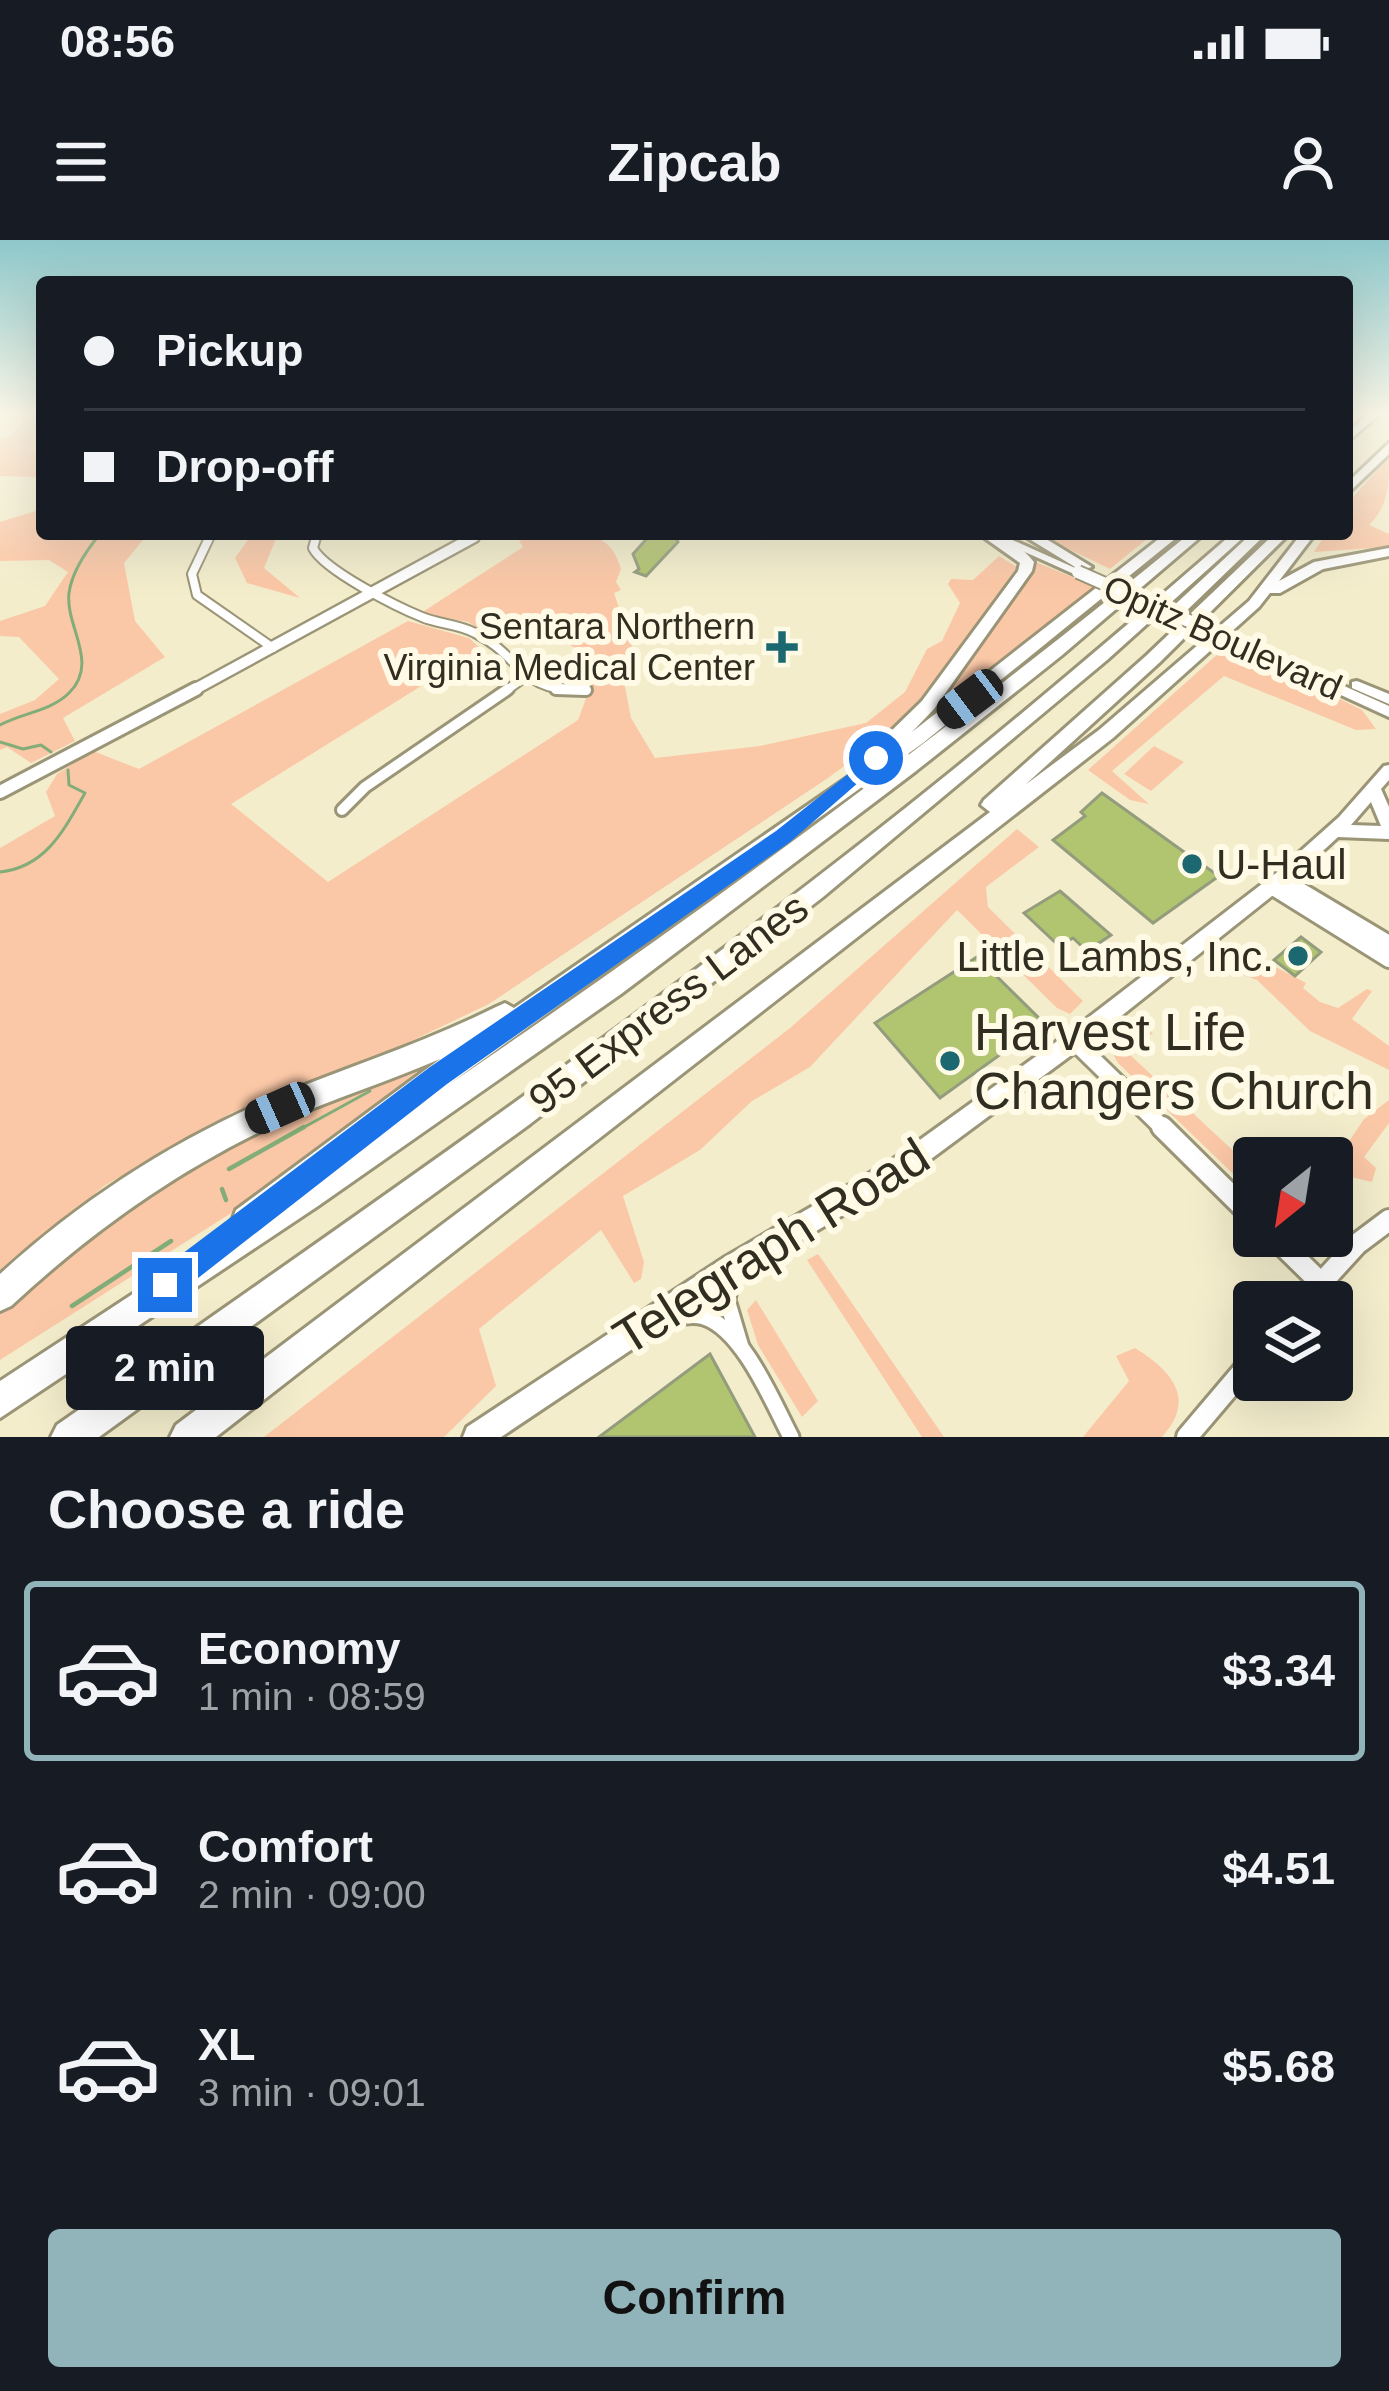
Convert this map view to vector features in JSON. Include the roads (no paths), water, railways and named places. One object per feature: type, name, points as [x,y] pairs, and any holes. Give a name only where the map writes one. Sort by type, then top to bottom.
[{"type":"highway","points":[[783,836],[910,725],[1024,571],[1027,562],[1020,553],[998,540]]},
{"type":"highway","points":[[1037,540],[1081,570]]},
{"type":"highway","points":[[1141,562],[1158,540]]},
{"type":"highway","points":[[95,1339],[385,1114],[970,699],[1167,540]]},
{"type":"highway","points":[[0,1401],[390,1141],[807,847],[1023,680],[1190,540]]},
{"type":"highway","name":"95 Express Lanes","points":[[69,1437],[428,1182],[842,872],[1062,693],[1233,540]]},
{"type":"highway","points":[[1182,607],[1253,540]]},
{"type":"highway","points":[[873,909],[1153,659],[1276,540]]},
{"type":"highway","points":[[1246,612],[1303,540]]},
{"type":"highway","points":[[188,1437],[1106,734],[1246,612],[1306,570],[1349,556],[1389,552]]},
{"type":"highway","points":[[0,1295],[102,1209],[191,1153],[280,1108],[456,1041],[615,953]]},
{"type":"main road","name":"Opitz Boulevard","points":[[1004,540],[1182,607],[1389,712]]},
{"type":"main road","name":"Opitz Boulevard","points":[[1020,540],[1081,570]]},
{"type":"main road","name":"Opitz Boulevard","points":[[1256,646],[1389,699]]},
{"type":"main road","points":[[1303,672],[1365,706],[1389,727]]},
{"type":"main road","name":"Telegraph Road","points":[[477,1437],[734,1267],[900,1168],[1074,1041],[1276,882],[1335,831],[1389,770]]},
{"type":"main road","points":[[1335,831],[1389,829],[1374,790]]},
{"type":"street","points":[[208,540],[194,568],[194,588],[202,601],[273,649]]},
{"type":"street","points":[[315,540],[318,558],[421,617],[477,632],[524,677],[562,691],[586,690]]},
{"type":"street","points":[[0,792],[377,594],[464,540]]},
{"type":"street","points":[[342,810],[365,787],[524,677]]},
{"type":"street","points":[[1276,882],[1389,944]]},
{"type":"street","points":[[1276,882],[1389,959]]},
{"type":"street","points":[[1074,1041],[1233,1197]]},
{"type":"street","points":[[1323,1281],[1357,1244],[1389,1220]]},
{"type":"street","points":[[1294,1257],[1319,1281]]},
{"type":"street","points":[[734,1267],[728,1305],[741,1350],[791,1437]]},
{"type":"street","points":[[651,1320],[703,1316],[741,1350]]},
{"type":"street","points":[[1187,1437],[1233,1383]]},
{"type":"waterway","points":[[0,725],[54,704],[78,681],[82,657],[69,593],[80,562],[96,540]]},
{"type":"waterway","points":[[0,742],[23,749],[41,745],[51,752]]},
{"type":"waterway","points":[[0,872],[30,863],[61,833],[85,793],[69,785],[68,770]]},
{"type":"waterway","points":[[299,1130],[370,1091]]},
{"type":"waterway","points":[[229,1169],[304,1127]]},
{"type":"waterway","points":[[222,1189],[226,1200]]},
{"type":"waterway","points":[[72,1306],[171,1241]]},
{"type":"place","name":"Sentara Northern Virginia Medical Center","points":[[782,647]]},
{"type":"place","name":"U-Haul","points":[[1192,864]]},
{"type":"place","name":"Little Lambs, Inc.","points":[[1298,956]]},
{"type":"place","name":"Harvest Life Changers Church","points":[[950,1061]]}]
